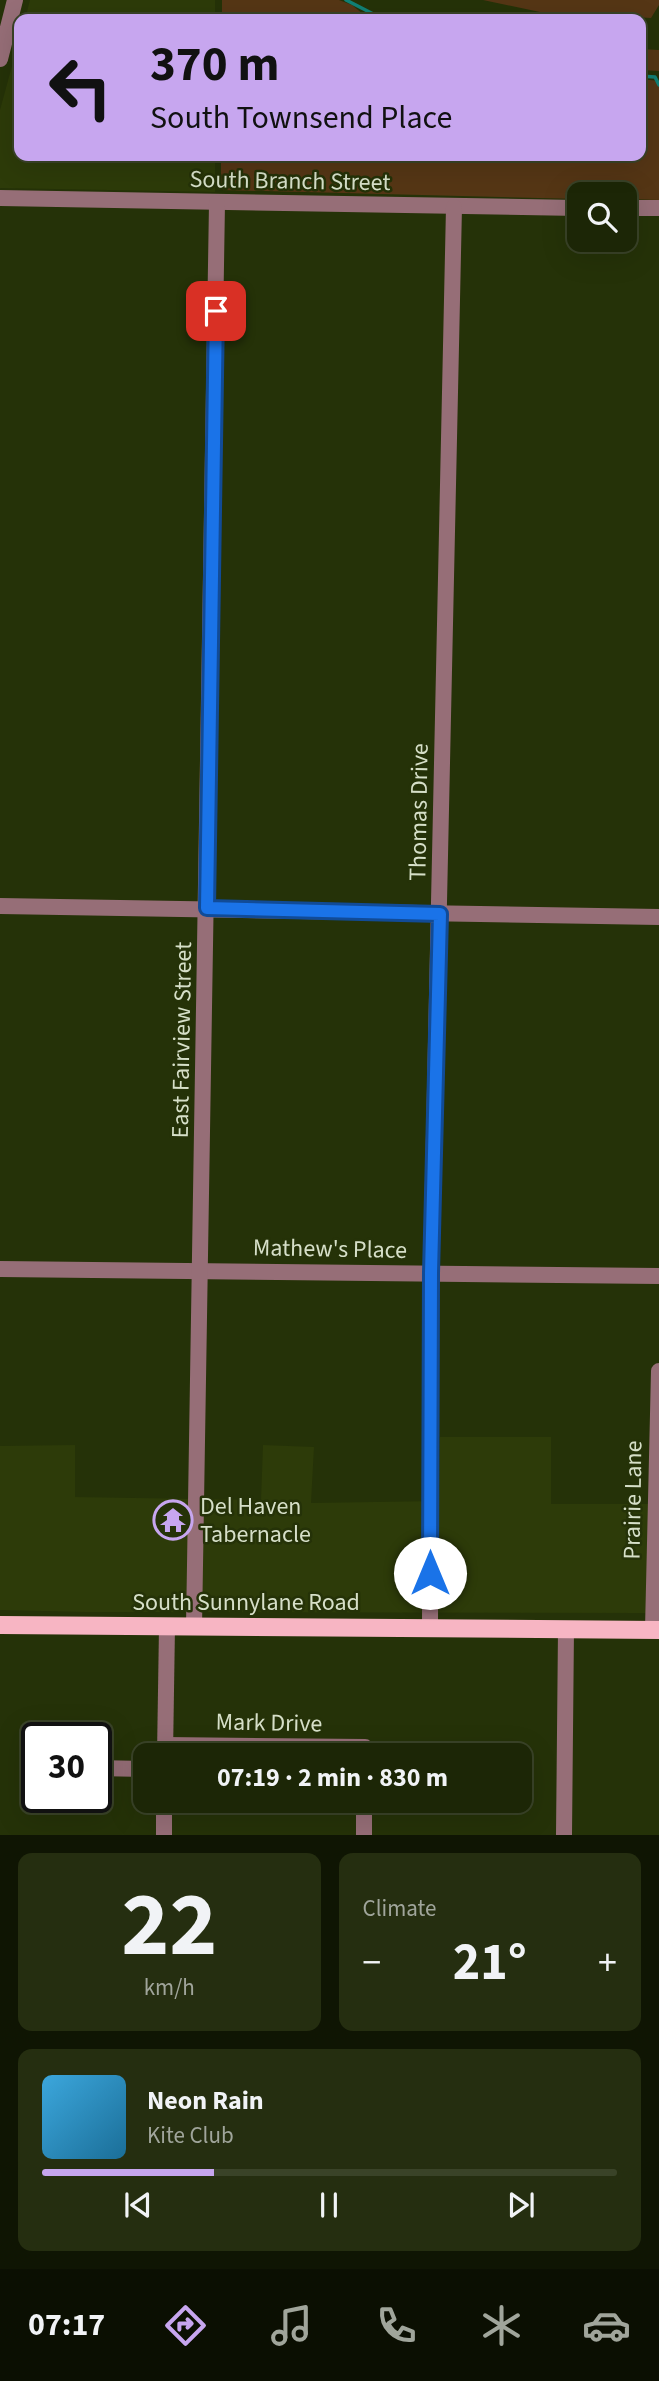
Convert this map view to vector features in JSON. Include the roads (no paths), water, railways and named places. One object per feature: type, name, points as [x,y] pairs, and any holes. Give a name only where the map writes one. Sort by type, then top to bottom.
[{"type":"main road","name":"South Sunnylane Road","points":[[0,1625],[656,1630]]},
{"type":"street","points":[[0,60],[15,0]]},
{"type":"street","name":"South Branch Street","points":[[0,198],[567,208]]},
{"type":"street","name":"East Fairview Street","points":[[194,1627],[218,203]]},
{"type":"street","name":"Thomas Drive","points":[[430,1628],[431,1273],[454,207]]},
{"type":"street","points":[[637,208],[659,208]]},
{"type":"street","points":[[0,906],[659,916]]},
{"type":"street","name":"Mathew's Place","points":[[0,1269],[659,1276]]},
{"type":"street","name":"Prairie Lane","points":[[656,1630],[659,1371]]},
{"type":"street","points":[[165,1743],[167,1626]]},
{"type":"street","points":[[564,1835],[566,1629]]},
{"type":"street","points":[[112,1768],[133,1769]]},
{"type":"street","points":[[164,1813],[164,1835]]},
{"type":"street","points":[[364,1813],[364,1835]]},
{"type":"waterway","points":[[346,0],[373,14]]},
{"type":"waterway","points":[[646,76],[655,77],[659,85]]},
{"type":"place","name":"Del Haven Tabernacle","points":[[173,1520]]}]
